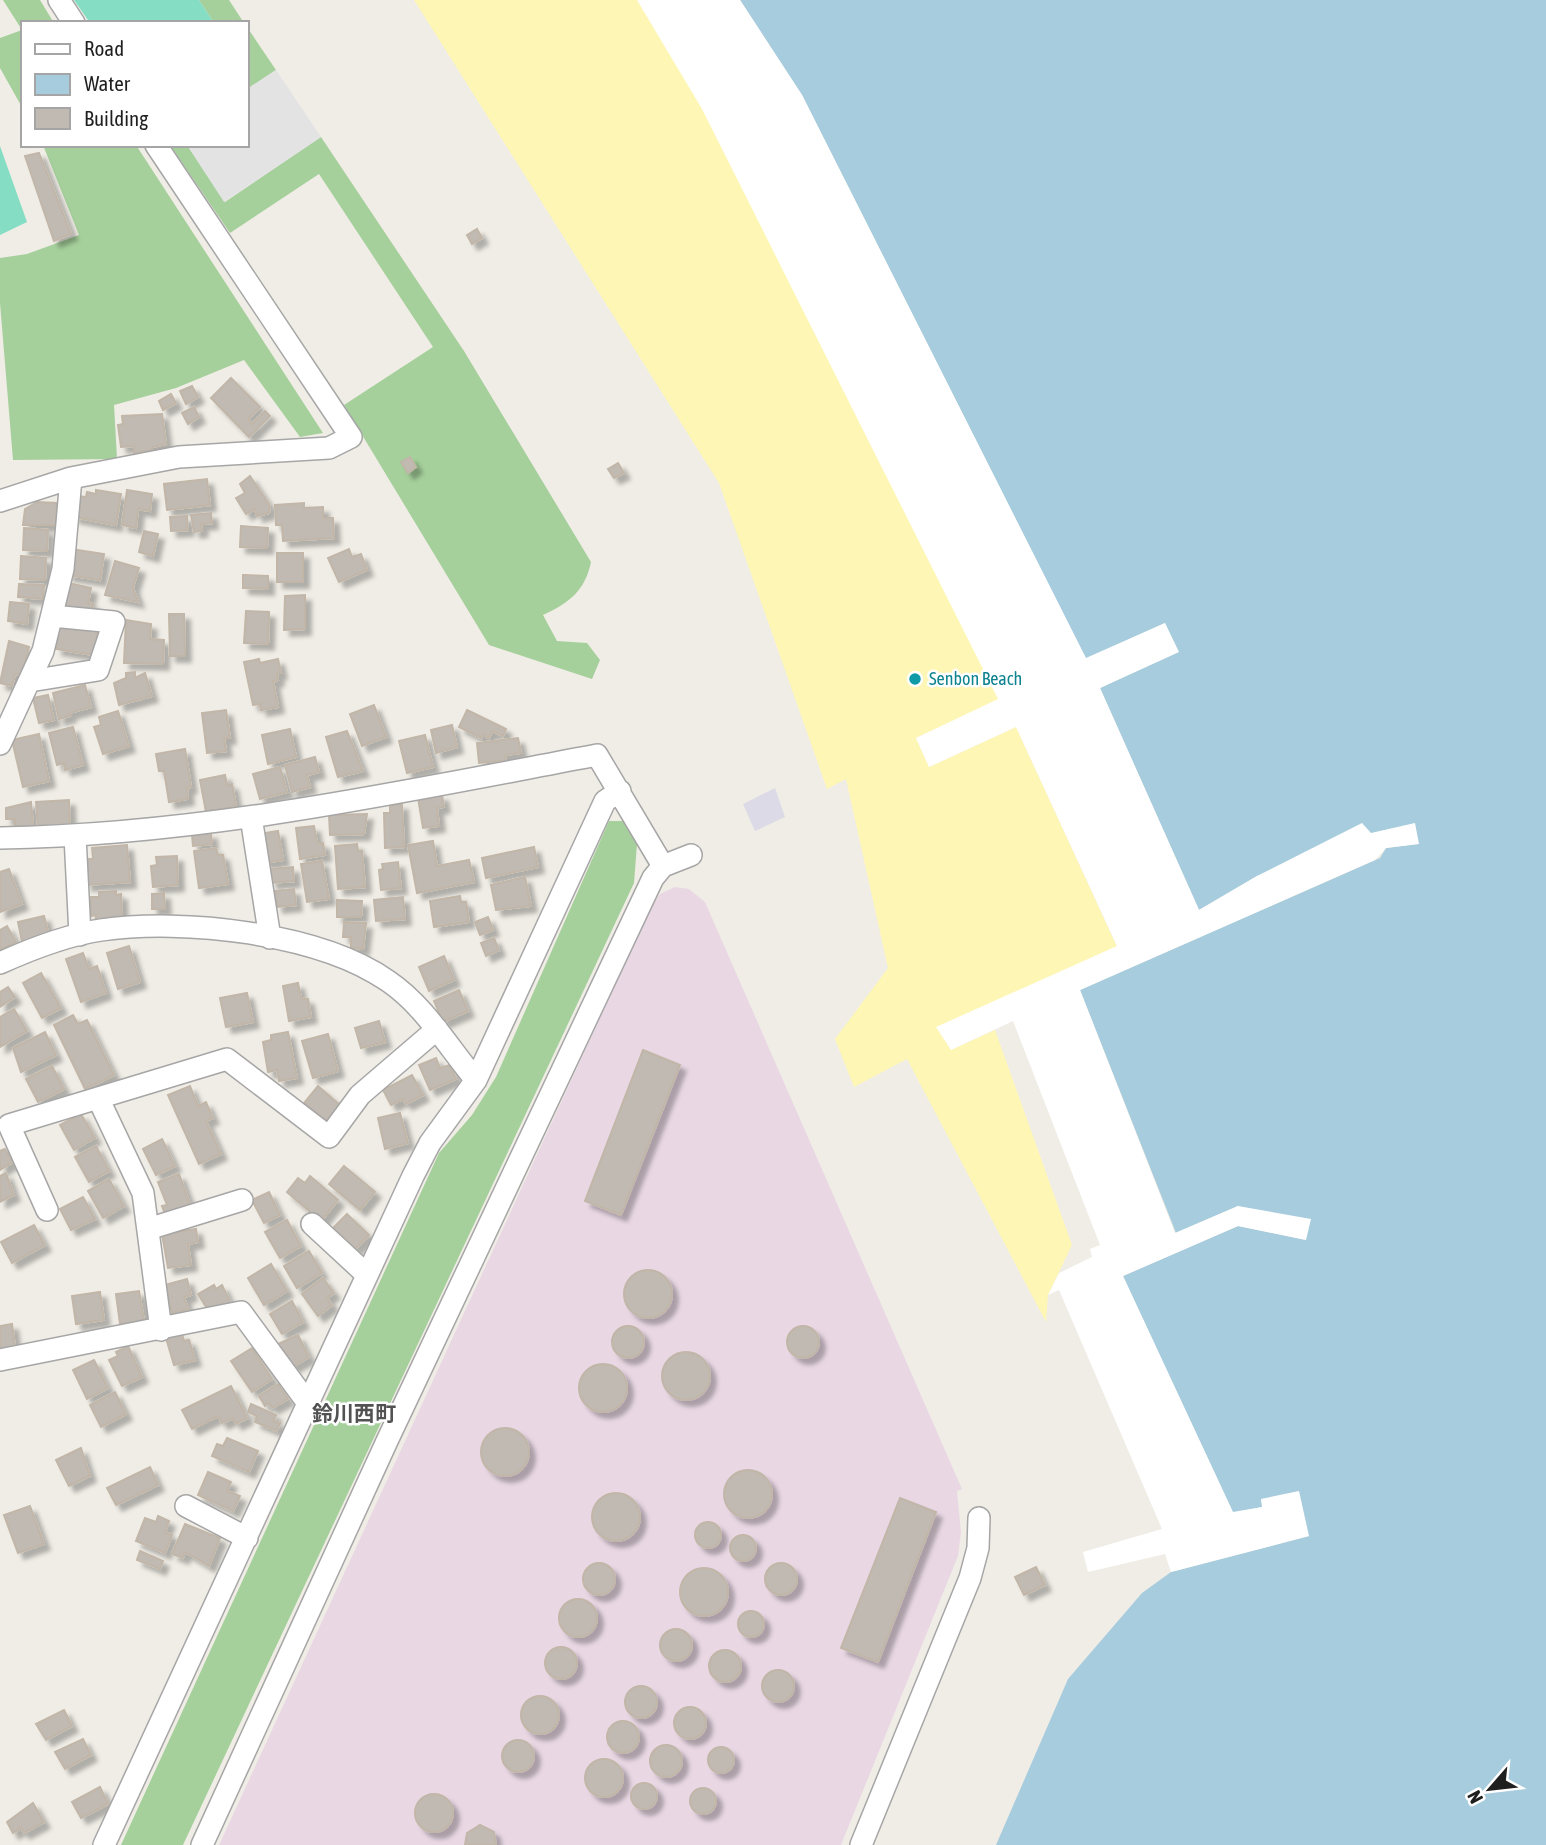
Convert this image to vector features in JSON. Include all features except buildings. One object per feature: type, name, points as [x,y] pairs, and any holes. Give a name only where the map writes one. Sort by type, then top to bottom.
[{"type":"street","points":[[59,0],[73,21]]},
{"type":"street","points":[[0,501],[71,478],[179,457],[329,448],[351,437],[157,147]]},
{"type":"street","points":[[0,744],[43,652],[63,569],[71,478]]},
{"type":"street","points":[[30,681],[98,670],[114,622],[52,616]]},
{"type":"street","points":[[0,838],[75,836],[251,817],[597,755],[663,866]]},
{"type":"street","points":[[104,1845],[366,1274],[430,1143],[476,1080],[605,801],[620,791]]},
{"type":"street","points":[[251,817],[270,937]]},
{"type":"street","points":[[75,836],[80,935]]},
{"type":"street","points":[[202,1845],[387,1441],[653,878],[663,866],[691,855]]},
{"type":"street","points":[[0,963],[25,952],[98,930],[166,925],[270,937],[355,961],[390,982],[437,1029],[476,1080]]},
{"type":"street","points":[[47,1210],[9,1125],[227,1059],[329,1137],[360,1095],[437,1029]]},
{"type":"street","points":[[98,1098],[143,1193],[161,1330]]},
{"type":"street","points":[[148,1230],[242,1200]]},
{"type":"street","points":[[312,1224],[366,1274]]},
{"type":"street","points":[[0,1360],[242,1312],[307,1402]]},
{"type":"street","points":[[186,1506],[247,1538]]},
{"type":"street","points":[[861,1845],[970,1578],[978,1548],[979,1518]]},
{"type":"shaded area","points":[[276,70],[321,137],[224,202],[188,147],[248,147],[248,88]]},
{"type":"shaded area","points":[[775,788],[785,817],[755,831],[743,804]]},
{"type":"shaded area","points":[[675,887],[689,889],[705,902],[962,1489],[957,1491],[961,1532],[958,1556],[841,1845],[219,1845],[651,907],[660,894]]},
{"type":"green space","points":[[3,0],[40,0],[53,21],[21,21],[21,28]]},
{"type":"green space","points":[[74,0],[199,0],[213,21],[89,21]]},
{"type":"green space","points":[[199,0],[229,0],[243,21],[213,21]]},
{"type":"green space","points":[[248,28],[276,70],[248,88]]},
{"type":"green space","points":[[21,30],[21,105],[0,68],[0,38]]},
{"type":"green space","points":[[321,137],[464,351],[591,562],[585,581],[574,595],[561,606],[543,615],[557,641],[587,643],[600,660],[592,679],[489,645],[344,405],[433,347],[319,174],[230,233],[171,147],[188,147],[225,202]]},
{"type":"green space","points":[[0,146],[27,222],[0,235]]},
{"type":"green space","points":[[44,147],[137,147],[323,433],[300,437],[244,360],[176,388],[114,405],[117,459],[13,460],[0,303],[0,258],[27,254],[79,235]]},
{"type":"green space","points":[[609,821],[624,821],[637,844],[634,883],[183,1845],[121,1845],[439,1153],[472,1115],[496,1077]]},
{"type":"sand","name":"Senbon Beach","points":[[414,0],[740,0],[1086,659],[916,738],[929,767],[1016,727],[1118,949],[951,1050],[995,1030],[1072,1245],[1048,1295],[1046,1322],[907,1059],[854,1087],[835,1039],[888,968],[846,779],[827,789],[719,483]]},
{"type":"water","points":[[740,0],[1546,0],[1546,1845],[996,1845],[1068,1679],[1142,1593],[1171,1572],[1309,1536],[1261,1500],[1263,1507],[1233,1513],[1123,1276],[1238,1226],[1306,1240],[1238,1206],[1176,1233],[1080,990],[1380,858],[1386,848],[1418,844],[1414,824],[1257,876],[1199,910],[1100,688],[1178,652],[1165,623],[1086,659],[802,95]]},
{"type":"pier","points":[[637,0],[740,0],[802,95],[1086,658],[1165,623],[1179,652],[1100,688],[1199,910],[1257,876],[1362,823],[1371,833],[1415,823],[1419,844],[1386,848],[1375,860],[1080,990],[1175,1233],[1238,1206],[1311,1219],[1306,1240],[1238,1226],[1123,1276],[1233,1512],[1262,1507],[1261,1499],[1299,1491],[1309,1536],[1171,1572],[1165,1554],[1088,1572],[1083,1552],[1162,1529],[1059,1290],[1048,1295],[1059,1273],[1092,1257],[1090,1249],[1100,1245],[1013,1021],[951,1050],[936,1027],[1117,946],[1016,727],[929,767],[916,738],[998,699],[702,109]]},
{"type":"place","name":"Senbon Beach","points":[[915,679]]},
{"type":"district","name":"鈴川西町","points":[[354,1414]]}]
